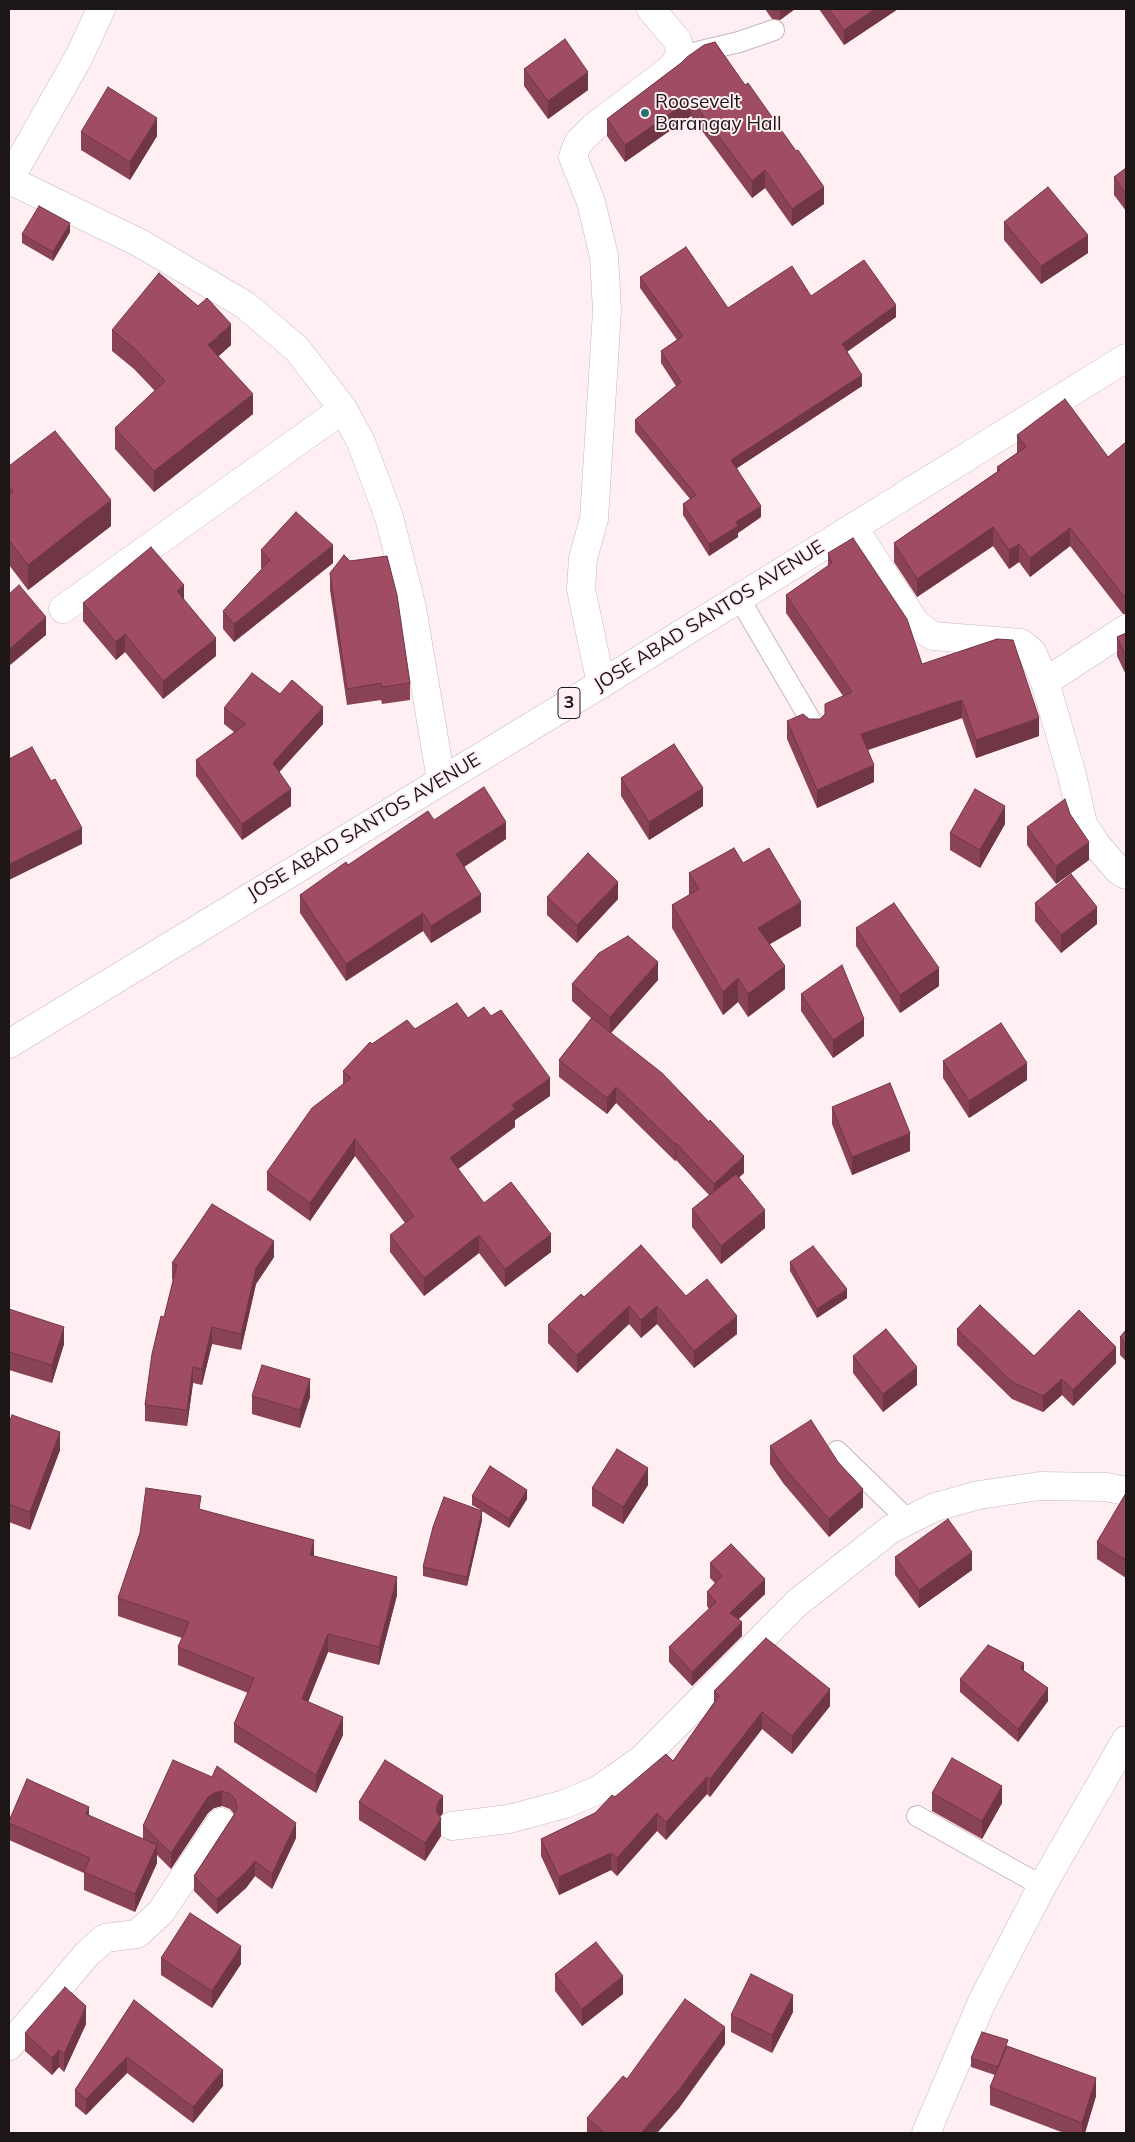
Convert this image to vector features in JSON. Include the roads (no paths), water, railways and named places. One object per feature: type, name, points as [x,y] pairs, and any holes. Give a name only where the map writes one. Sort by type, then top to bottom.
[{"type":"main road","points":[[101,9],[80,55],[9,180],[140,243],[245,305],[297,349],[343,409],[362,442],[389,517],[412,608],[441,780]]},
{"type":"main road","points":[[601,684],[581,589],[583,558],[594,519],[607,311],[604,256],[592,202],[573,157],[578,143],[594,128],[672,68],[681,55],[677,40],[651,9]]},
{"type":"main road","name":"JOSE ABAD SANTOS AVENUE","points":[[9,1044],[601,684],[1126,358]]},
{"type":"main road","points":[[64,610],[343,409]]},
{"type":"main road","points":[[853,526],[916,624],[933,636],[1021,643],[1032,652],[1044,682],[1072,775],[1083,824],[1096,844],[1118,870],[1126,875]]},
{"type":"main road","points":[[1044,682],[1126,629]]},
{"type":"main road","points":[[452,1826],[509,1819],[565,1804],[598,1790],[641,1760],[796,1603],[890,1529],[908,1520],[935,1507],[979,1495],[1040,1486],[1106,1487],[1126,1491]]},
{"type":"main road","points":[[926,2133],[982,2002],[1042,1886],[1126,1740]]},
{"type":"main road","points":[[9,2046],[88,1954],[105,1938],[137,1934],[161,1912],[221,1822]]},
{"type":"lane","points":[[681,55],[739,42],[774,30]]},
{"type":"lane","points":[[739,598],[814,726]]},
{"type":"lane","points":[[837,1451],[908,1520]]},
{"type":"lane","points":[[917,1816],[1042,1886]]},
{"type":"place","name":"Roosevelt Barangay Hall","points":[[645,113]]}]
